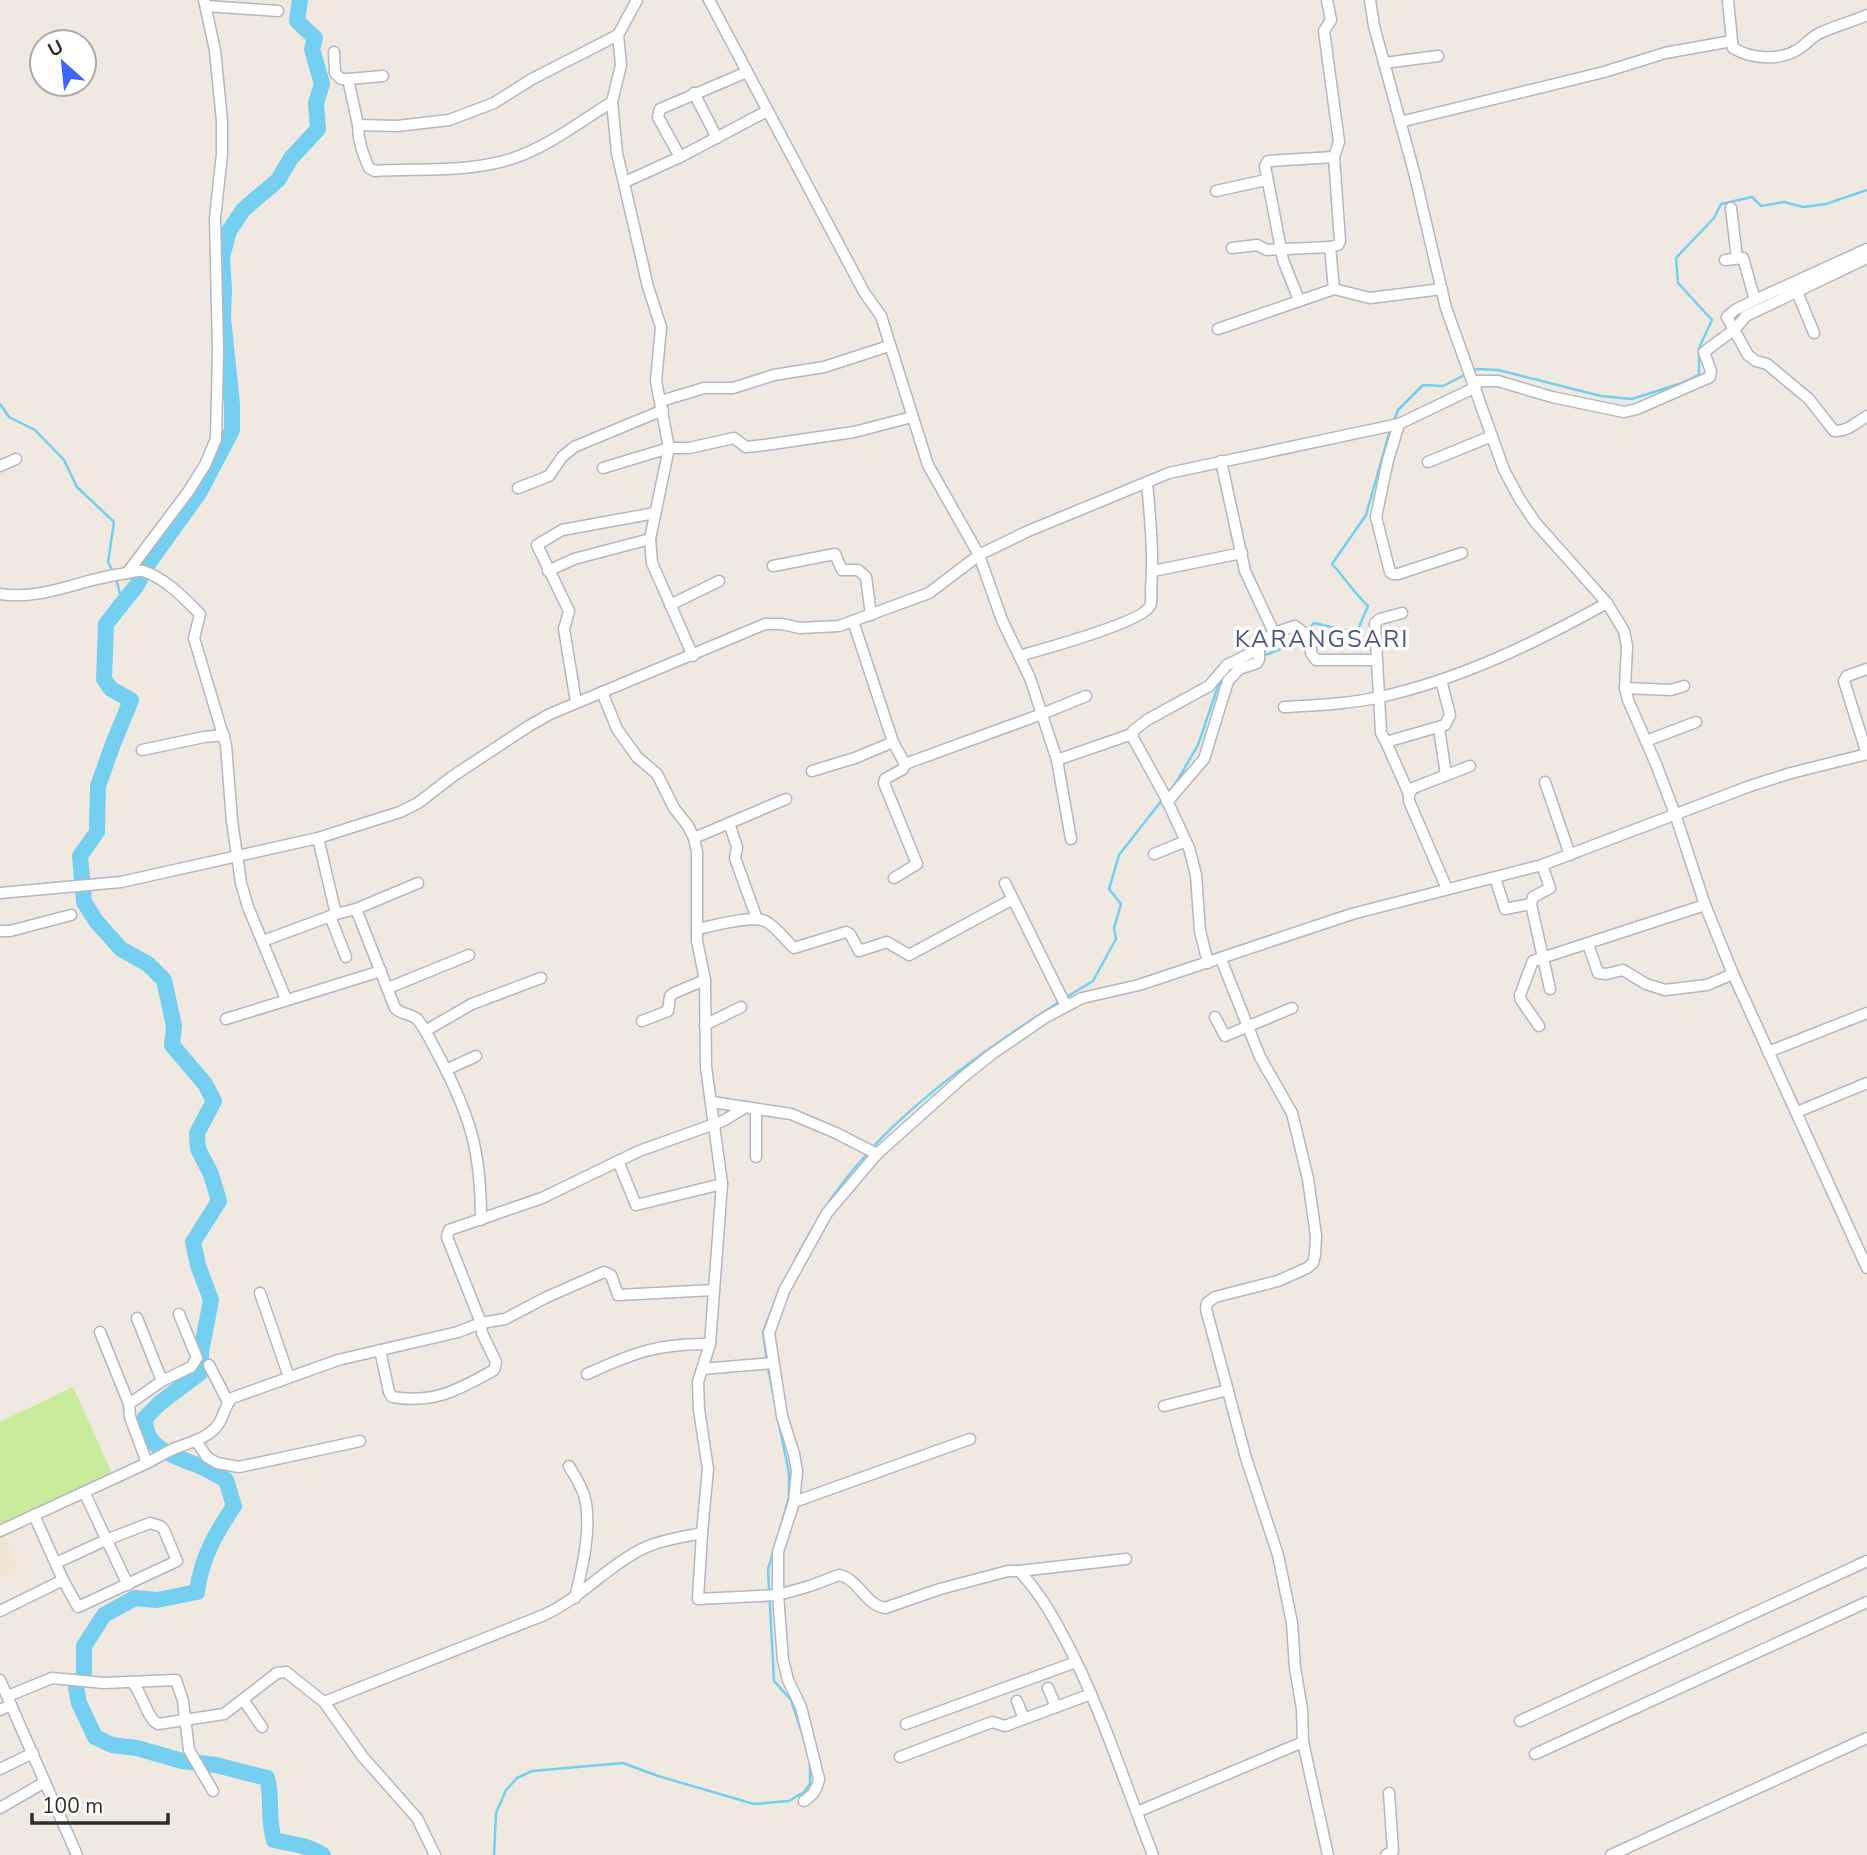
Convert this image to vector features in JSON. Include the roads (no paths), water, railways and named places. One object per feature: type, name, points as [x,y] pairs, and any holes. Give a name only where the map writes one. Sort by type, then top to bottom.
[{"type":"street","points":[[637,0],[618,35],[621,65],[612,102],[617,153],[648,287],[661,327],[656,381],[669,448],[650,539],[652,563],[693,656]]},
{"type":"street","points":[[709,0],[864,292],[881,316],[888,346],[938,485],[979,555],[1002,620],[1030,678],[1057,760],[1071,839]]},
{"type":"street","points":[[1232,248],[1257,245],[1267,250],[1329,247],[1336,246],[1340,241],[1334,157],[1339,142],[1324,29],[1331,20],[1327,0]]},
{"type":"street","points":[[1370,0],[1442,289],[1504,470],[1535,522],[1607,603],[1624,631],[1628,646],[1625,688],[1631,710],[1675,814],[1705,905],[1733,974],[1867,1268]]},
{"type":"street","points":[[1728,0],[1734,48],[1741,53],[1758,57],[1786,55],[1816,34],[1867,15]]},
{"type":"street","points":[[125,573],[188,492],[205,465],[215,439],[218,351],[215,218],[222,153],[222,121],[215,50],[205,3],[278,11]]},
{"type":"street","points":[[358,125],[449,120],[494,103],[532,79],[618,35]]},
{"type":"street","points":[[1400,122],[1604,72],[1665,53],[1732,40]]},
{"type":"street","points":[[334,52],[335,73],[341,79],[383,76]]},
{"type":"street","points":[[1384,63],[1438,56]]},
{"type":"street","points":[[680,157],[658,114],[662,107],[747,72]]},
{"type":"street","points":[[348,79],[358,136],[369,168],[374,171],[463,168],[513,158],[555,137],[612,102]]},
{"type":"street","points":[[694,93],[717,138]]},
{"type":"street","points":[[625,182],[680,157],[767,111]]},
{"type":"street","points":[[1299,300],[1280,249],[1265,166],[1268,161],[1334,157]]},
{"type":"street","points":[[1216,191],[1266,180]]},
{"type":"street","points":[[1731,208],[1737,258]]},
{"type":"street","points":[[1329,247],[1334,289]]},
{"type":"street","points":[[0,893],[121,882],[318,838],[400,812],[418,803],[453,776],[529,726],[576,702],[693,656],[765,624],[800,628],[839,626],[871,615],[929,593],[979,555],[1026,532],[1169,473],[1398,424],[1472,378],[1498,381],[1552,397],[1623,412],[1637,409],[1710,377],[1711,371],[1704,352],[1732,332],[1746,316],[1867,248]]},
{"type":"street","points":[[1726,260],[1743,258],[1755,300]]},
{"type":"street","points":[[1867,258],[1790,291],[1755,300],[1727,317],[1732,332],[1752,359],[1767,364],[1809,399],[1835,431],[1849,428],[1867,416]]},
{"type":"street","points":[[1218,329],[1334,289],[1370,299],[1442,289]]},
{"type":"street","points":[[1790,291],[1814,333]]},
{"type":"street","points":[[518,488],[549,476],[562,457],[574,447],[662,406],[712,387],[733,388],[774,375],[824,367],[888,346]]},
{"type":"street","points":[[603,468],[669,448],[734,438],[745,446],[765,445],[854,432],[912,417]]},
{"type":"street","points":[[1398,424],[1376,517],[1390,572],[1398,574],[1462,553]]},
{"type":"street","points":[[1428,462],[1492,436]]},
{"type":"street","points":[[0,466],[16,459]]},
{"type":"street","points":[[1221,461],[1252,588],[1274,633]]},
{"type":"street","points":[[1019,656],[1067,643],[1144,613],[1150,606],[1154,555],[1147,482]]},
{"type":"street","points":[[576,702],[564,629],[569,611],[537,545],[562,530],[655,513]]},
{"type":"street","points":[[548,571],[574,559],[650,539]]},
{"type":"street","points":[[773,566],[835,554],[842,570],[858,570],[866,577],[871,615]]},
{"type":"street","points":[[1153,571],[1242,554]]},
{"type":"street","points":[[0,594],[22,596],[58,590],[107,575],[145,572],[172,588],[200,614],[194,638],[224,735],[236,855],[248,907],[286,999]]},
{"type":"street","points":[[670,605],[719,582]]},
{"type":"street","points":[[1284,707],[1326,705],[1380,697],[1441,680],[1549,635],[1607,603]]},
{"type":"street","points":[[1402,613],[1375,623],[1381,733],[1409,794],[1409,801],[1447,890]]},
{"type":"street","points":[[853,621],[893,742],[905,764]]},
{"type":"street","points":[[1057,760],[1132,734],[1139,725],[1209,686],[1231,669],[1257,663],[1266,639],[1289,626],[1298,627],[1311,638],[1314,656],[1377,660]]},
{"type":"street","points":[[1166,800],[1204,759],[1231,669]]},
{"type":"street","points":[[804,1801],[812,1795],[819,1779],[801,1707],[788,1680],[783,1660],[773,1595],[778,1552],[794,1502],[796,1462],[769,1364],[769,1334],[784,1291],[827,1213],[872,1151],[961,1078],[1063,1002],[1139,985],[1352,914],[1542,864],[1791,773],[1867,754],[1844,681],[1847,676],[1867,669]]},
{"type":"street","points":[[1386,742],[1445,725],[1450,715],[1441,680]]},
{"type":"street","points":[[1625,688],[1671,690],[1684,686]]},
{"type":"street","points":[[602,692],[617,729],[637,757],[657,774],[674,808],[694,838],[697,852],[697,941],[705,980],[706,1067],[722,1184],[710,1344],[698,1392],[708,1469],[698,1599],[773,1595],[839,1575],[852,1581],[877,1606],[885,1608],[940,1589],[1008,1571],[1126,1559]]},
{"type":"street","points":[[894,878],[917,864],[884,783],[885,779],[903,769],[905,764],[1086,696]]},
{"type":"street","points":[[1646,741],[1696,722]]},
{"type":"street","points":[[1439,728],[1446,775]]},
{"type":"street","points":[[1132,734],[1186,841],[1196,875],[1200,931],[1208,963]]},
{"type":"street","points":[[142,750],[224,735]]},
{"type":"street","points":[[812,771],[855,758],[893,742]]},
{"type":"street","points":[[1409,794],[1413,788],[1470,765]]},
{"type":"street","points":[[1545,782],[1570,855]]},
{"type":"street","points":[[694,838],[786,799]]},
{"type":"street","points":[[729,823],[737,848],[735,858],[757,919]]},
{"type":"street","points":[[318,838],[333,915],[346,957]]},
{"type":"street","points":[[1154,855],[1186,841]]},
{"type":"street","points":[[1542,864],[1550,888],[1533,897],[1531,904],[1550,989]]},
{"type":"street","points":[[1495,878],[1505,909],[1531,904]]},
{"type":"street","points":[[263,941],[356,909],[418,883]]},
{"type":"street","points":[[1005,883],[1063,1002]]},
{"type":"street","points":[[697,929],[757,919],[775,928],[794,948],[846,932],[850,934],[859,951],[887,942],[909,955],[1011,900]]},
{"type":"street","points":[[1539,1026],[1520,995],[1533,961],[1705,905]]},
{"type":"street","points":[[356,909],[398,1012],[416,1018],[459,1097],[477,1147],[481,1177],[481,1220]]},
{"type":"street","points":[[0,931],[10,931],[71,915]]},
{"type":"street","points":[[1588,944],[1598,973],[1623,970],[1658,989],[1707,985],[1733,974]]},
{"type":"street","points":[[387,988],[470,954]]},
{"type":"street","points":[[1221,959],[1260,1057],[1296,1125],[1308,1179],[1316,1236],[1313,1263],[1307,1268],[1278,1281],[1215,1297],[1207,1303],[1206,1309],[1246,1458],[1278,1555],[1292,1623],[1303,1742],[1328,1855]]},
{"type":"street","points":[[226,1019],[381,971]]},
{"type":"street","points":[[425,1031],[472,1004],[541,978]]},
{"type":"street","points":[[642,1021],[668,1011],[670,996],[674,993],[705,980]]},
{"type":"street","points":[[705,1025],[741,1007]]},
{"type":"street","points":[[1215,1017],[1225,1036],[1292,1008]]},
{"type":"street","points":[[1768,1052],[1867,1013]]},
{"type":"street","points":[[446,1070],[476,1056]]},
{"type":"street","points":[[1797,1112],[1867,1083]]},
{"type":"street","points":[[712,1102],[791,1114],[872,1151]]},
{"type":"street","points":[[380,1350],[391,1396],[440,1396],[485,1374],[496,1366],[447,1233],[541,1198],[639,1151],[751,1108]]},
{"type":"street","points":[[751,1108],[756,1157]]},
{"type":"street","points":[[618,1161],[636,1205],[722,1184]]},
{"type":"street","points":[[0,1531],[85,1494],[173,1449],[196,1441],[215,1429],[232,1398],[338,1360],[505,1319],[604,1272],[611,1275],[618,1295],[713,1290]]},
{"type":"street","points":[[260,1293],[289,1377]]},
{"type":"street","points":[[129,1404],[162,1381],[191,1367],[197,1358],[179,1314]]},
{"type":"street","points":[[137,1318],[162,1381]]},
{"type":"street","points":[[100,1332],[129,1404],[130,1416],[151,1461]]},
{"type":"street","points":[[587,1374],[649,1349],[678,1344],[710,1344]]},
{"type":"street","points":[[702,1369],[769,1364]]},
{"type":"street","points":[[209,1365],[228,1402]]},
{"type":"street","points":[[1164,1406],[1228,1390]]},
{"type":"street","points":[[794,1502],[970,1439]]},
{"type":"street","points":[[196,1441],[207,1457],[217,1463],[239,1467],[360,1441]]},
{"type":"street","points":[[569,1466],[584,1496],[586,1525],[584,1556],[575,1598]]},
{"type":"street","points":[[85,1494],[128,1585]]},
{"type":"street","points":[[34,1516],[63,1580],[78,1607],[177,1562],[164,1530],[156,1524],[146,1523],[56,1563]]},
{"type":"street","points":[[324,1702],[530,1621],[575,1598],[612,1568],[645,1548],[702,1533]]},
{"type":"street","points":[[1520,1721],[1867,1561]]},
{"type":"street","points":[[1019,1571],[1038,1591],[1076,1662],[1153,1855]]},
{"type":"street","points":[[0,1612],[63,1580]]},
{"type":"street","points":[[1535,1755],[1867,1602]]},
{"type":"street","points":[[906,1724],[1076,1662]]},
{"type":"street","points":[[132,1682],[142,1695],[152,1722],[158,1724],[224,1714],[282,1672],[286,1672],[324,1702],[362,1757],[417,1818],[435,1855]]},
{"type":"street","points":[[0,1710],[10,1701],[52,1678],[88,1683],[176,1680],[183,1701],[189,1750],[213,1791]]},
{"type":"street","points":[[0,1679],[77,1855]]},
{"type":"street","points":[[1048,1688],[1056,1707]]},
{"type":"street","points":[[900,1757],[992,1721],[1004,1726],[1091,1695]]},
{"type":"street","points":[[244,1701],[262,1727]]},
{"type":"street","points":[[1017,1701],[1024,1719]]},
{"type":"street","points":[[1611,1855],[1867,1738]]},
{"type":"street","points":[[1137,1812],[1303,1742]]},
{"type":"street","points":[[0,1769],[33,1753]]},
{"type":"street","points":[[0,1808],[45,1782]]},
{"type":"street","points":[[1389,1793],[1391,1854]]},
{"type":"waterway","points":[[300,0],[297,21],[315,38],[312,49],[322,84],[316,103],[318,129],[291,158],[278,180],[243,210],[229,231],[222,257],[223,318],[232,430],[199,493],[150,561],[137,585],[106,624],[104,679],[111,689],[131,700],[98,786],[97,832],[80,856],[84,902],[96,921],[121,949],[148,964],[164,980],[174,1026],[172,1045],[205,1084],[214,1101],[197,1133],[198,1149],[211,1174],[219,1201],[193,1242],[211,1300],[201,1352],[201,1372],[145,1418],[149,1437],[155,1444],[226,1480],[234,1506],[210,1547],[197,1592],[157,1600],[135,1598],[104,1615],[84,1646],[84,1674],[76,1688],[79,1703],[95,1737],[112,1745],[137,1748],[182,1761],[216,1765],[267,1778],[274,1840],[305,1847],[323,1855]]},
{"type":"waterway","points":[[1394,421],[1398,410],[1423,385],[1443,386],[1476,369],[1498,370],[1601,396],[1632,399],[1699,375],[1699,348],[1712,320],[1678,283],[1676,258],[1714,218],[1721,204],[1752,197],[1761,206],[1784,202],[1803,207],[1826,204],[1867,190]]},
{"type":"waterway","points":[[0,404],[9,417],[35,430],[64,460],[77,487],[114,522],[108,562],[113,572]]},
{"type":"waterway","points":[[1307,631],[1314,623],[1353,632],[1359,627],[1368,606],[1332,564],[1366,515],[1390,430]]},
{"type":"waterway","points":[[116,578],[122,602]]},
{"type":"waterway","points":[[1263,656],[1296,643],[1303,636]]},
{"type":"waterway","points":[[1166,795],[1198,745],[1218,686],[1234,666]]},
{"type":"waterway","points":[[1065,998],[1093,981],[1116,939],[1114,928],[1121,904],[1109,889],[1119,855],[1162,800]]},
{"type":"waterway","points":[[872,1148],[914,1107],[961,1069],[1059,1002]]},
{"type":"waterway","points":[[784,1282],[821,1214],[842,1183],[868,1153]]},
{"type":"waterway","points":[[767,1361],[763,1332],[779,1291]]},
{"type":"waterway","points":[[768,1368],[777,1413]]},
{"type":"waterway","points":[[778,1419],[789,1473],[789,1497],[780,1529]]},
{"type":"waterway","points":[[773,1553],[768,1569],[774,1681],[791,1700],[805,1742]]},
{"type":"waterway","points":[[494,1855],[496,1813],[506,1790],[517,1778],[532,1771],[623,1763],[754,1804],[789,1801],[804,1792],[810,1784],[810,1762]]},
{"type":"district","name":"KARANGSARI","points":[[1322,639]]}]
